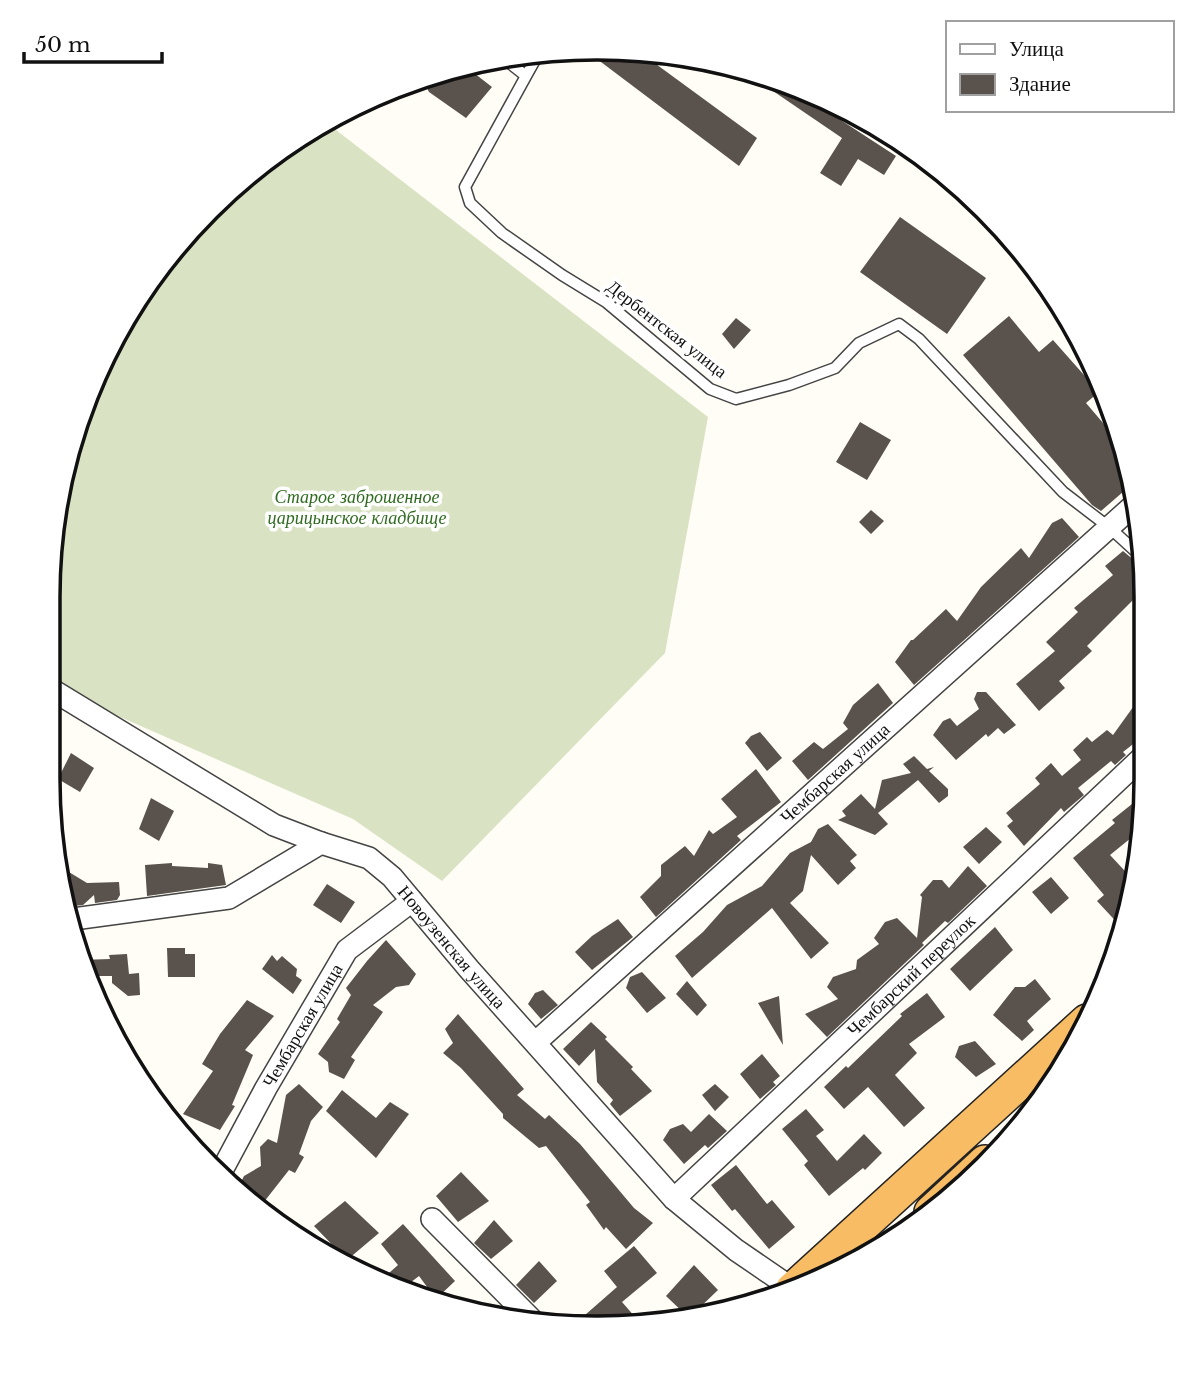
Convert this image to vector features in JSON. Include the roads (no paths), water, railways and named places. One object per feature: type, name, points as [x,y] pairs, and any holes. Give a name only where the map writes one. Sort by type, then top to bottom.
[{"type":"highway","points":[[814,1270],[1066,1041]]},
{"type":"street","name":"Чембарская улица","points":[[536,1042],[1127,512]]},
{"type":"street","name":"Новоузенская улица","points":[[60,695],[274,825],[369,858],[392,877],[469,969],[674,1199],[736,1250],[782,1283]]},
{"type":"street","name":"Чембарский переулок","points":[[674,1199],[1134,765]]},
{"type":"street","points":[[78,918],[229,898],[320,843]]},
{"type":"street","name":"Чембарская улица","points":[[224,1165],[347,950],[412,901]]},
{"type":"street","points":[[432,1219],[522,1310]]},
{"type":"lane","points":[[514,66],[526,76],[533,63]]},
{"type":"lane","name":"Дербентская улица","points":[[526,76],[465,187],[470,204],[502,233],[606,302],[710,389],[736,399],[789,385],[835,368],[859,343],[899,324],[919,339],[1063,492],[1110,528]]},
{"type":"lane","points":[[1110,528],[1132,547]]},
{"type":"park label","name":"Старое заброшенное царицынское кладбище","points":[[357,507]]}]
